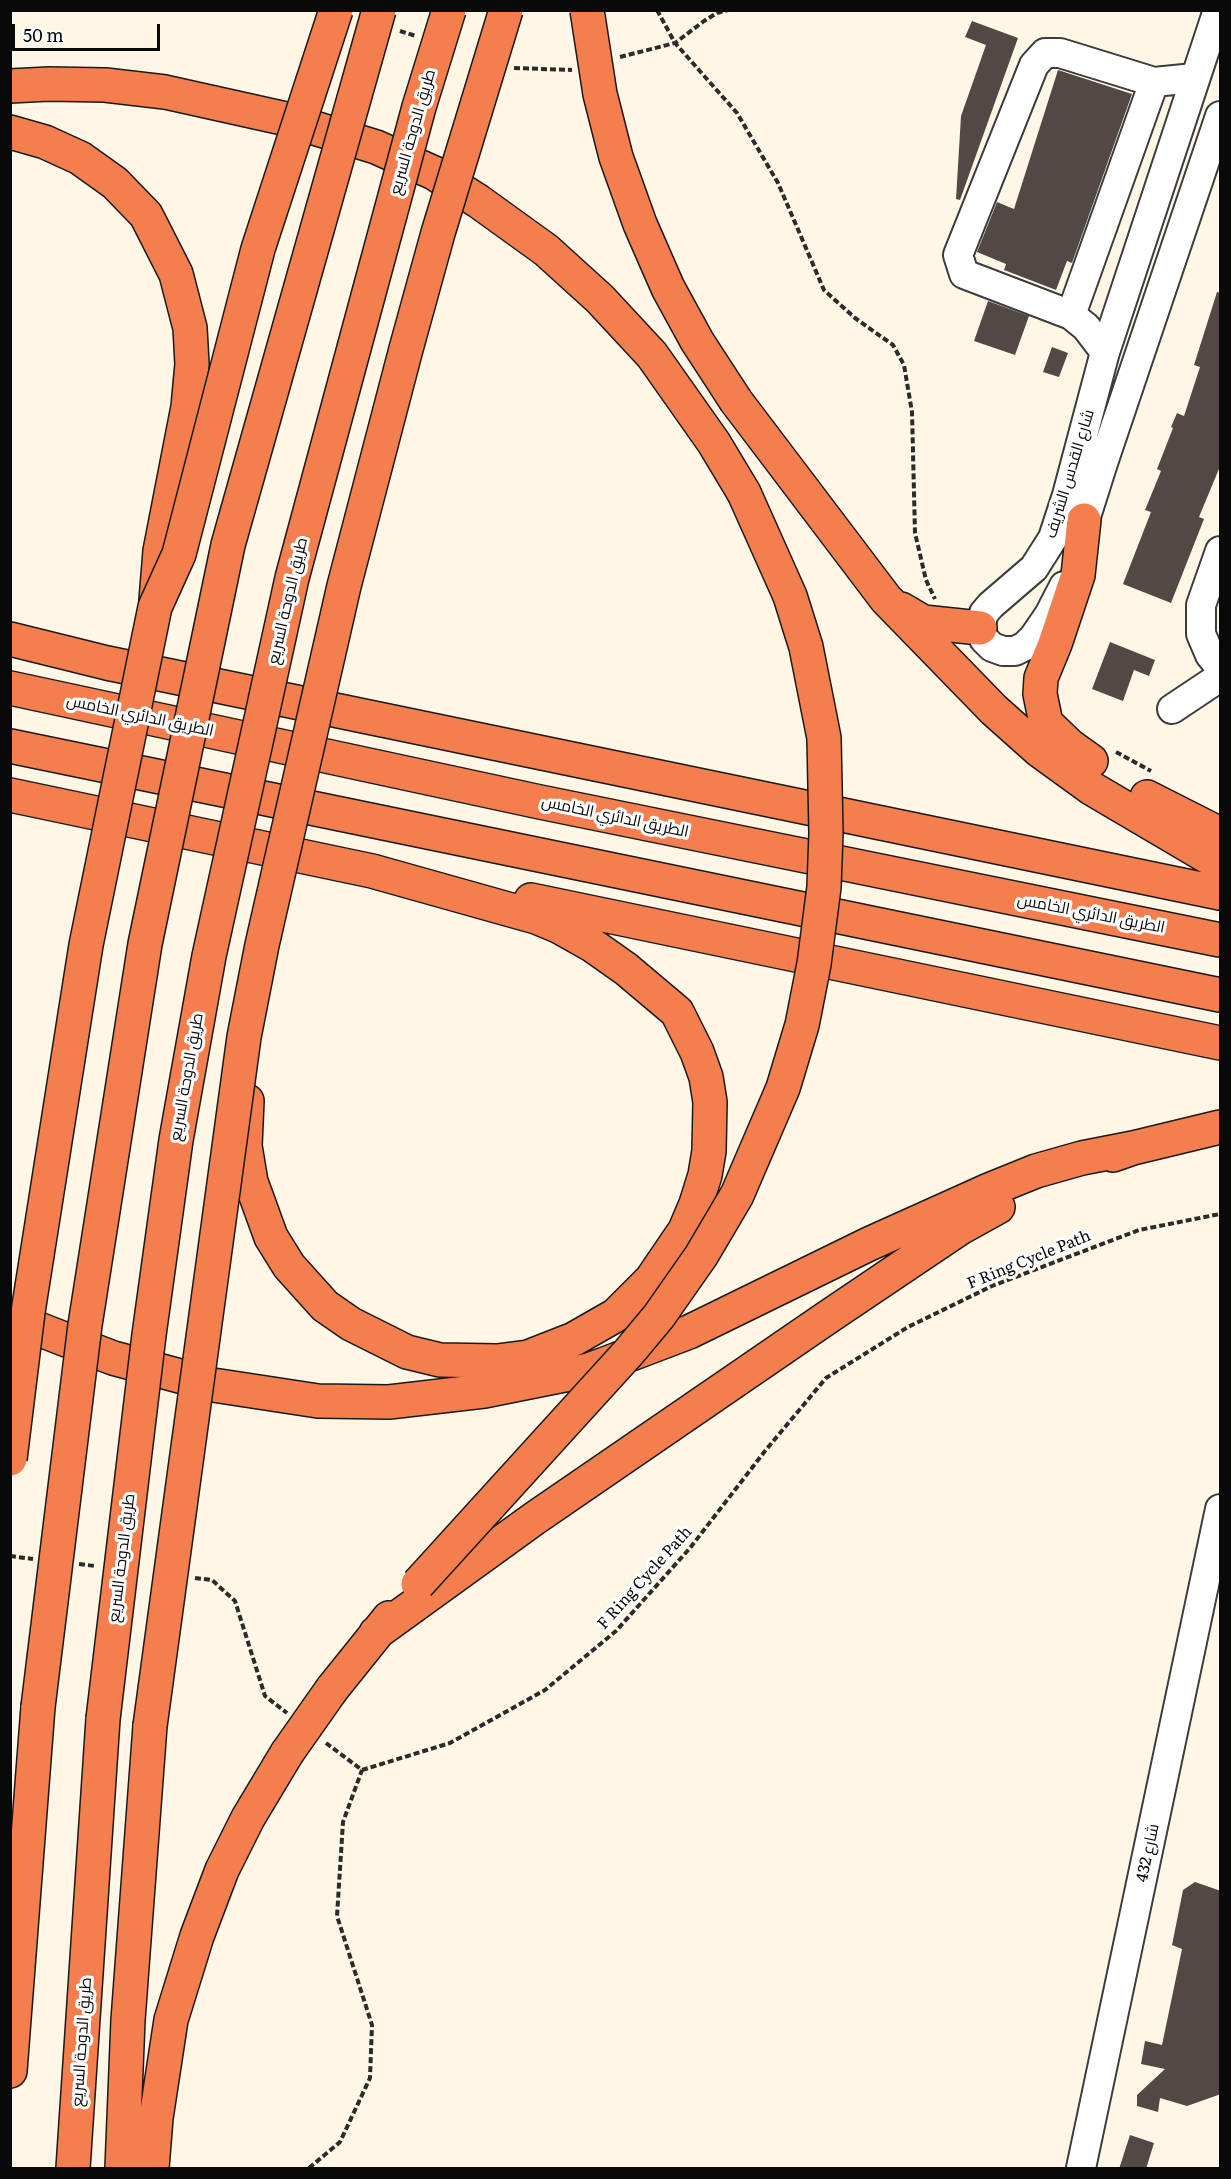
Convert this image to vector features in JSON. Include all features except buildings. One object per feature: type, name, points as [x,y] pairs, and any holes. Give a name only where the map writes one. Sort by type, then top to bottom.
[{"type":"highway","points":[[155,607],[179,554],[258,249],[336,10]]},
{"type":"highway","points":[[10,2071],[38,1707],[85,1325],[145,944],[228,545],[379,10]]},
{"type":"highway","name":"طريق الدوحة السريع","points":[[73,2169],[103,1719],[152,1312],[176,1140],[208,956],[292,578],[418,107],[449,10]]},
{"type":"highway","points":[[122,2169],[128,2019],[150,1726],[244,1037],[262,945],[344,586],[438,233],[506,10]]},
{"type":"highway","points":[[587,10],[600,94],[616,157],[640,224],[668,288],[697,341],[736,401],[886,599],[963,680],[1040,751],[1091,788],[1221,864]]},
{"type":"highway","points":[[10,86],[105,85],[165,93],[282,118],[376,147],[434,173],[478,201],[546,250],[600,299],[659,364],[714,443],[744,494],[790,596],[806,647],[824,738],[826,833],[824,887],[814,964],[801,1025],[783,1088],[737,1195],[701,1256],[629,1352],[376,1633],[332,1689],[287,1753],[248,1818],[222,1870],[197,1936],[171,2020],[156,2118],[152,2169]]},
{"type":"highway","points":[[10,132],[45,142],[80,158],[115,183],[146,215],[176,274],[190,328],[192,364],[188,407],[160,550],[155,607],[86,945],[28,1312],[10,1460]]},
{"type":"highway","points":[[1084,520],[1078,575],[1041,678],[1041,703],[1046,723],[1070,746],[1114,778],[1221,834]]},
{"type":"highway","points":[[886,599],[923,622],[964,627]]},
{"type":"highway","points":[[10,633],[107,663]]},
{"type":"highway","points":[[10,639],[107,663],[1221,894]]},
{"type":"highway","name":"الطريق الدائري الخامس","points":[[10,688],[540,802],[1221,940]]},
{"type":"highway","points":[[10,746],[1221,995]]},
{"type":"highway","points":[[10,795],[372,871],[453,884],[1221,1043]]},
{"type":"highway","points":[[262,945],[262,988],[252,1044],[246,1146],[251,1182],[270,1237],[289,1266],[325,1306],[351,1324],[379,1339],[407,1352],[440,1360],[497,1361],[528,1357],[574,1340],[616,1315],[651,1280],[669,1256],[685,1230],[705,1175],[711,1127],[706,1077],[697,1052],[677,1012],[626,969],[592,945],[560,927],[536,917],[372,871]]},
{"type":"highway","points":[[10,1318],[113,1358],[213,1385],[330,1401],[389,1402],[484,1391],[589,1370],[689,1332],[869,1244],[989,1190],[1054,1166],[1221,1127]]},
{"type":"highway","points":[[376,1633],[535,1518],[960,1228],[1040,1184],[1133,1148]]},
{"type":"street","name":"شارع القدس الشريف","points":[[1218,10],[1105,352],[1067,495],[1053,538],[1034,568],[991,604],[984,613],[964,627],[984,639],[992,647],[1003,651],[1015,651],[1024,646],[1034,637],[1062,591],[1221,116]]},
{"type":"street","points":[[1105,352],[1086,327],[1071,315],[964,274],[958,255],[1034,65],[1045,53],[1060,53],[1154,82],[1194,78]]},
{"type":"street","points":[[1071,315],[1154,82]]},
{"type":"street","points":[[1221,551],[1201,606],[1201,634],[1210,655],[1221,667]]},
{"type":"street","points":[[1172,709],[1221,677]]},
{"type":"street","name":"شارع 432","points":[[1081,2169],[1218,1538],[1221,1509]]},
{"type":"path","points":[[657,10],[675,43],[737,113],[778,183],[824,290],[855,318],[893,345],[904,365],[912,412],[915,533],[926,580],[964,627]]},
{"type":"path","points":[[675,43],[717,13],[728,10]]},
{"type":"path","points":[[1114,752],[1156,774]]},
{"type":"path","name":"F Ring Cycle Path","points":[[362,1770],[450,1743],[545,1690],[581,1661],[616,1631],[690,1548],[773,1442],[826,1378],[835,1372],[908,1327],[992,1286],[1139,1230],[1221,1214]]},
{"type":"path","points":[[10,1556],[34,1559]]},
{"type":"path","points":[[70,1563],[105,1568]]},
{"type":"path","points":[[188,1577],[212,1580],[235,1601],[265,1696],[291,1716]]},
{"type":"path","points":[[309,2169],[340,2142],[370,2078],[372,2025],[337,1916],[343,1822],[362,1770],[318,1736]]}]
